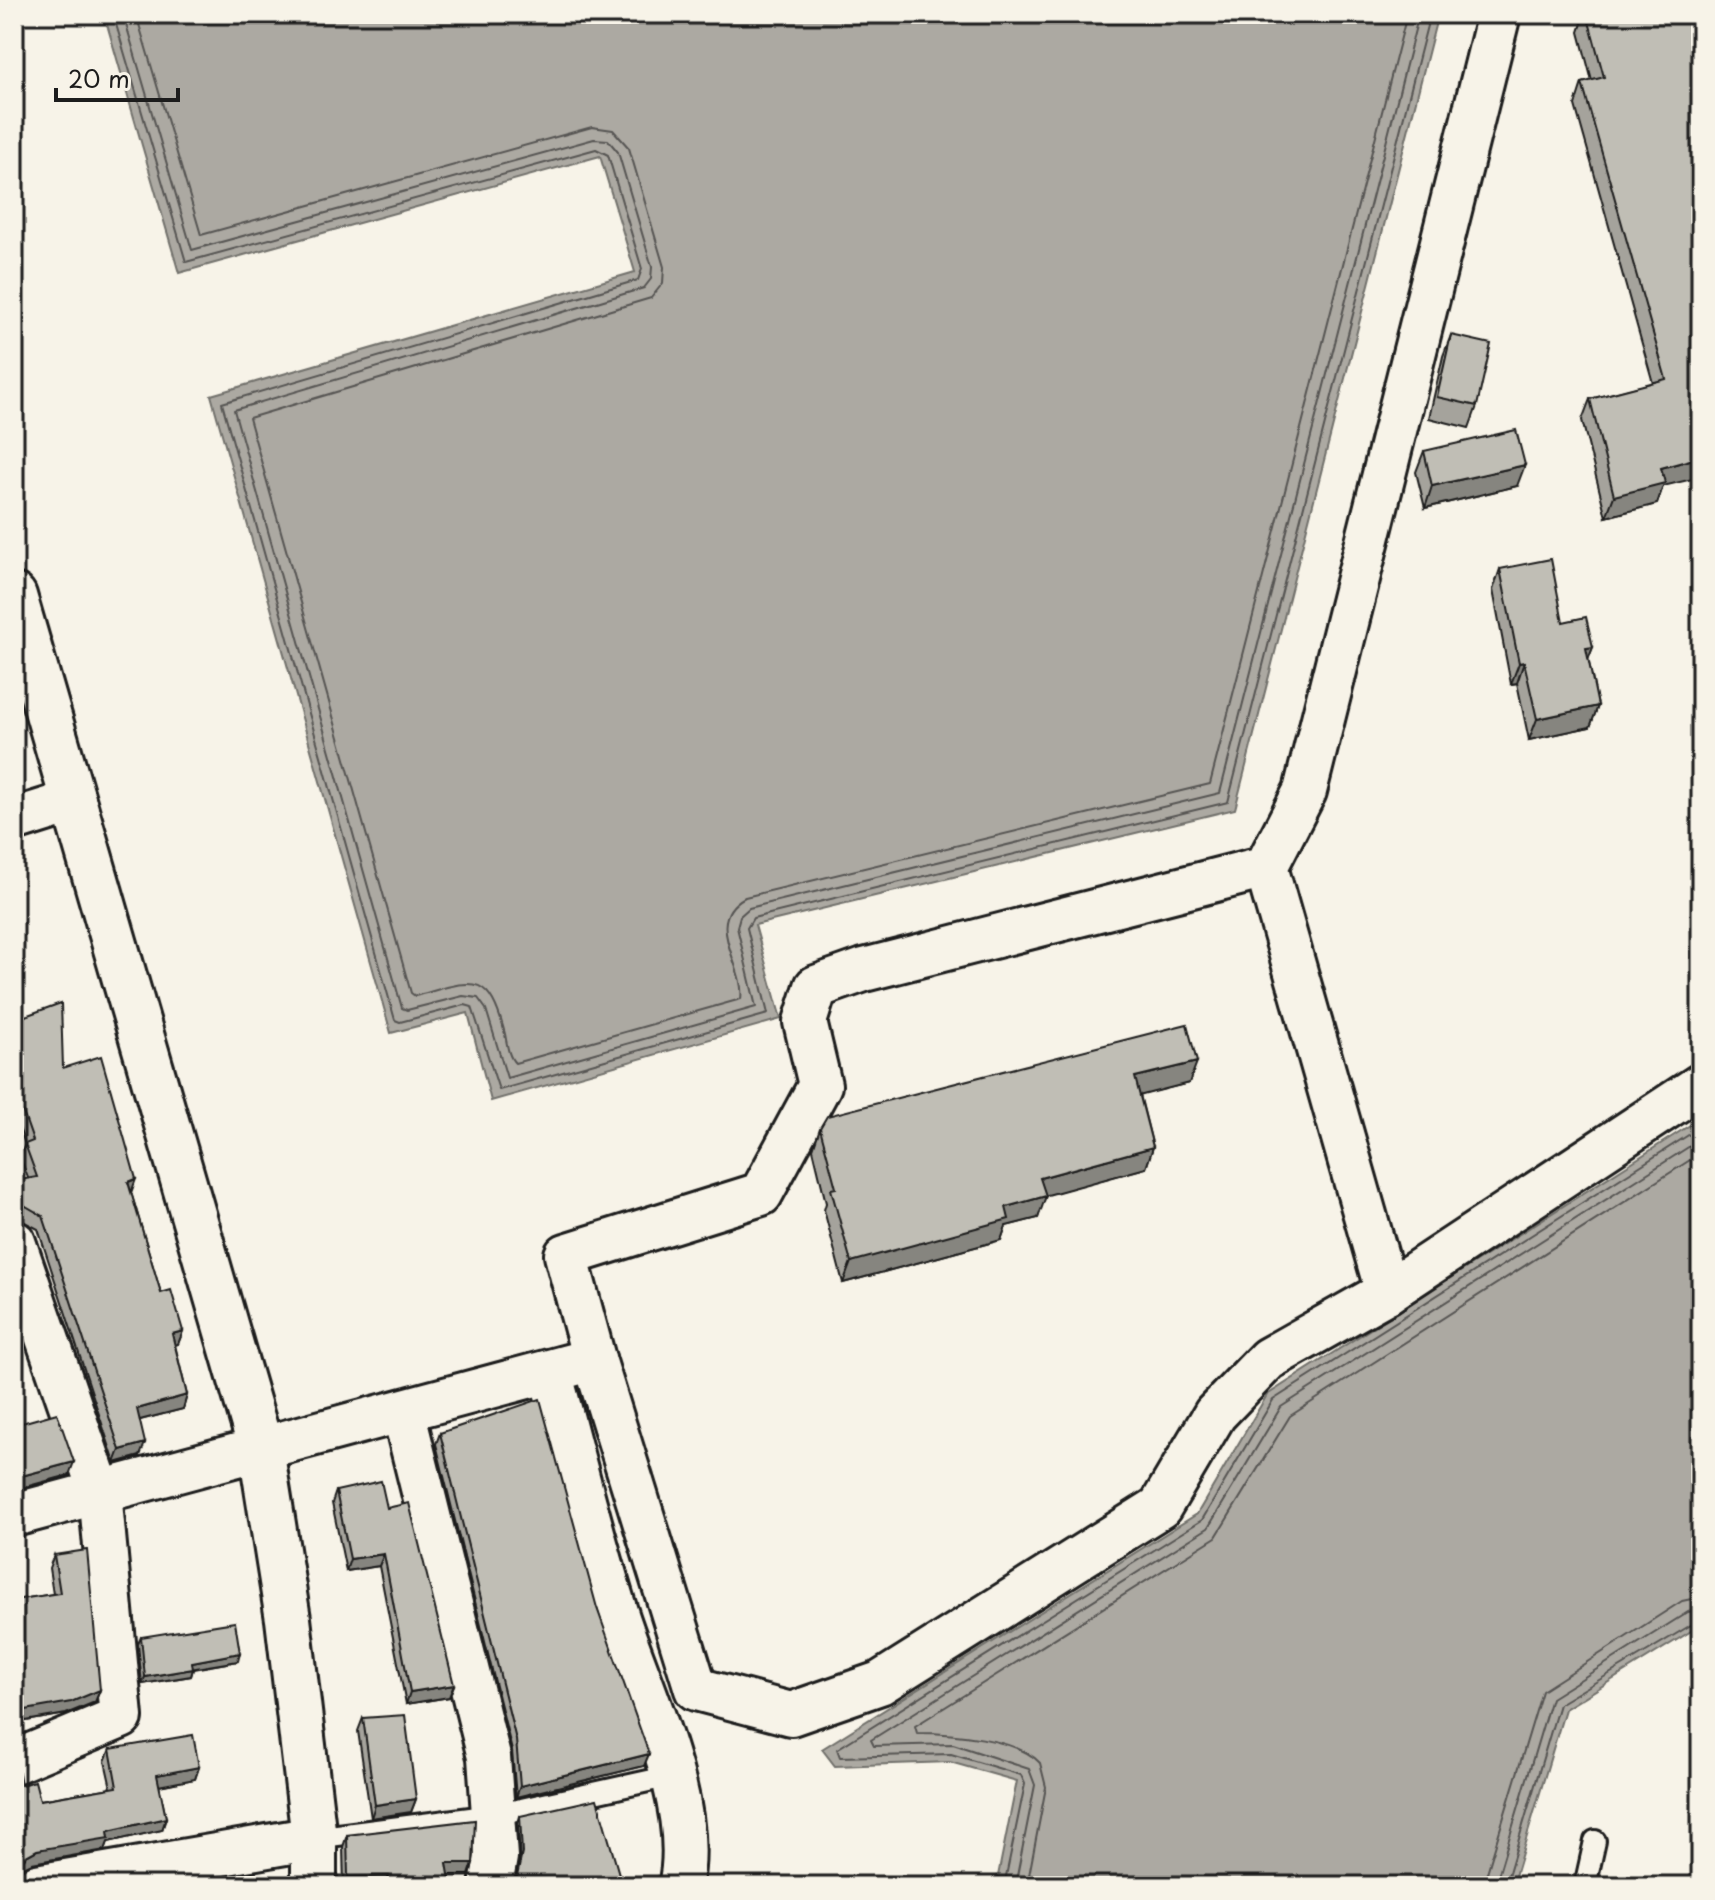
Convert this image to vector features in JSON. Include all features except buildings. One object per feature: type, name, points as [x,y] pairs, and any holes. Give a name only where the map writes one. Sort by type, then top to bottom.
[{"type":"street","points":[[1387,1292],[1266,867],[1305,791],[1499,14]]},
{"type":"street","points":[[14,596],[71,802],[261,1449],[288,1619],[314,1838],[314,1886]]},
{"type":"street","points":[[14,820],[71,802]]},
{"type":"street","points":[[1266,867],[864,970],[816,987],[805,1022],[820,1085],[761,1194],[566,1255],[594,1359],[696,1689],[791,1714],[880,1683],[1160,1507],[1215,1414],[1268,1359],[1387,1292],[1701,1085]]},
{"type":"street","points":[[14,1762],[121,1717],[100,1492],[15,1249]]},
{"type":"street","points":[[14,1515],[594,1359]]},
{"type":"street","points":[[550,1372],[616,1611],[683,1813],[684,1869],[680,1886]]},
{"type":"street","points":[[403,1411],[489,1757],[496,1857],[491,1886]]},
{"type":"street","points":[[37,1886],[314,1838]]},
{"type":"lane","points":[[314,1838],[494,1815],[671,1776]]},
{"type":"lane","points":[[1585,1886],[1595,1841]]},
{"type":"water","points":[[104,14],[1438,14],[1235,809],[755,925],[781,1019],[491,1101],[468,1013],[391,1033],[211,395],[635,272],[600,156],[179,273]]},
{"type":"water","points":[[1701,1118],[1701,1625],[1565,1709],[1512,1886],[996,1886],[1017,1781],[950,1762],[835,1766],[822,1749],[1197,1514],[1267,1395]]}]
